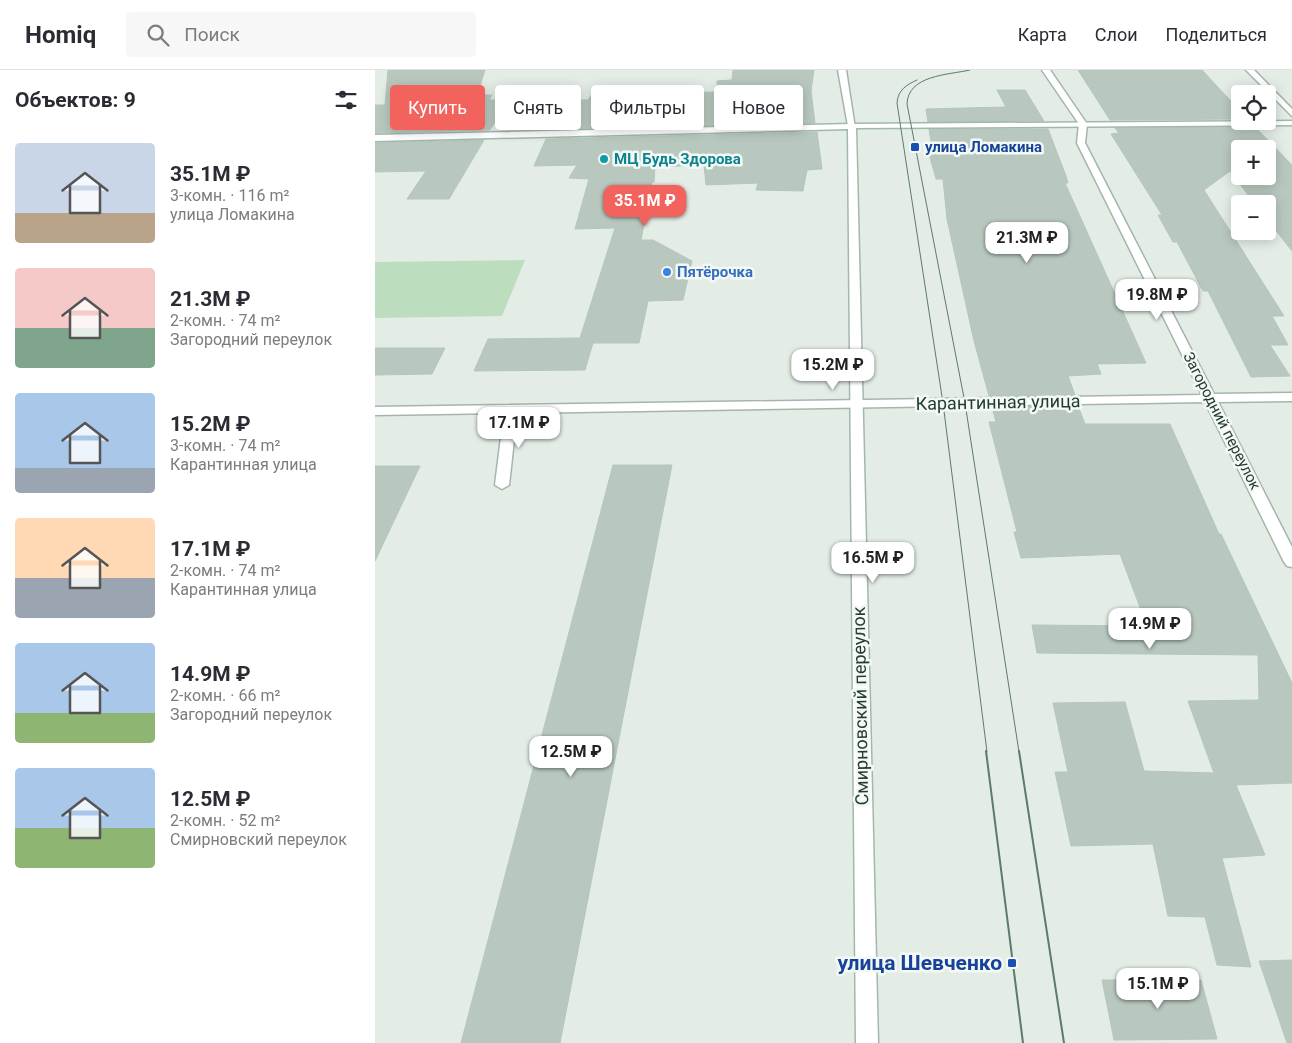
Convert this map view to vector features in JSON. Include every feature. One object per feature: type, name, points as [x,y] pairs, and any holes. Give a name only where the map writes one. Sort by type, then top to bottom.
[{"type":"main road","name":"Смирновский переулок","points":[[842,70],[852,126],[855,404],[867,1043]]},
{"type":"main road","points":[[1047,70],[1083,124]]},
{"type":"main road","points":[[1249,70],[1292,114]]},
{"type":"main road","points":[[375,138],[852,126],[1292,123]]},
{"type":"main road","name":"Загородний переулок","points":[[1083,124],[1081,143],[1292,562]]},
{"type":"main road","name":"Карантинная улица","points":[[375,410],[1292,397]]},
{"type":"main road","points":[[502,485],[511,409]]},
{"type":"green space","points":[[525,260],[502,316],[375,318],[375,262]]},
{"type":"building","points":[[388,70],[485,70],[480,85],[390,85],[390,130],[485,130],[485,95],[492,95],[489,100],[495,100],[495,122],[490,130],[375,133],[375,105],[385,105]]},
{"type":"building","points":[[733,70],[814,70],[811,91],[815,123],[803,123],[803,85],[717,85],[717,81],[732,80]]},
{"type":"building","points":[[1078,70],[1202,70],[1231,101],[1231,119],[1110,120]]},
{"type":"building","points":[[997,90],[1025,90],[1044,121],[928,122],[926,109],[1006,107]]},
{"type":"building","points":[[704,92],[714,92],[714,125],[704,126]]},
{"type":"building","points":[[591,96],[591,128],[581,128],[581,100],[588,100]]},
{"type":"building","points":[[1231,127],[1231,130],[1258,130],[1268,140],[1231,140],[1231,172],[1230,171],[1204,190],[1231,233],[1231,240],[1236,240],[1284,316],[1272,316],[1288,345],[1270,345],[1290,376],[1251,377],[1208,291],[1203,291],[1177,242],[1173,242],[1158,215],[1162,215],[1111,134],[1119,133],[1115,128]]},
{"type":"building","points":[[929,129],[1048,129],[1066,176],[1068,183],[1065,183],[1146,363],[1097,364],[1101,374],[1068,376],[1075,395],[989,396],[974,341],[947,219],[943,179],[936,179],[929,154],[933,154]]},
{"type":"building","points":[[817,132],[822,169],[807,170],[803,191],[756,190],[758,183],[706,185],[704,165],[655,167],[654,182],[652,182],[641,240],[653,240],[692,261],[683,300],[648,301],[639,343],[593,343],[585,370],[474,371],[488,339],[580,338],[615,228],[575,229],[589,179],[569,178],[577,165],[534,166],[546,139]]},
{"type":"building","points":[[484,140],[449,199],[407,199],[426,171],[375,172],[375,143]]},
{"type":"building","points":[[1276,149],[1292,165],[1292,251],[1276,231],[1276,195],[1248,195],[1241,185],[1276,185]]},
{"type":"building","points":[[375,348],[445,348],[432,374],[375,375]]},
{"type":"building","points":[[1078,406],[1085,424],[1170,424],[1219,534],[1221,534],[1292,683],[1292,783],[1236,785],[1265,855],[1222,858],[1251,967],[1217,965],[1205,917],[1168,916],[1153,844],[1071,846],[1055,772],[1068,772],[1053,703],[1125,702],[1144,771],[1214,773],[1188,701],[1259,700],[1258,655],[1037,653],[1032,625],[1147,626],[1120,554],[1021,558],[1014,532],[1017,532],[989,422],[996,422],[992,407]]},
{"type":"building","points":[[613,465],[672,465],[560,1043],[461,1043]]},
{"type":"building","points":[[375,466],[420,466],[375,561]]},
{"type":"building","points":[[1292,960],[1292,1043],[1287,1043],[1259,961]]},
{"type":"building","points":[[1102,980],[1201,980],[1217,1039],[1114,1040]]},
{"type":"tram line","points":[[970,70],[941,75],[922,82],[914,87],[909,94],[907,104],[965,403],[1019,752]]},
{"type":"tram line","points":[[917,80],[903,88],[897,103],[943,403],[987,752]]},
{"type":"tram line","points":[[986,751],[1023,1043]]},
{"type":"tram line","points":[[1019,751],[1064,1043]]},
{"type":"place","name":"улица Ломакина","points":[[915,147]]},
{"type":"place","name":"МЦ Будь Здорова","points":[[604,159]]},
{"type":"place","name":"Пятёрочка","points":[[667,272]]},
{"type":"place","name":"улица Шевченко","points":[[1012,963]]}]
